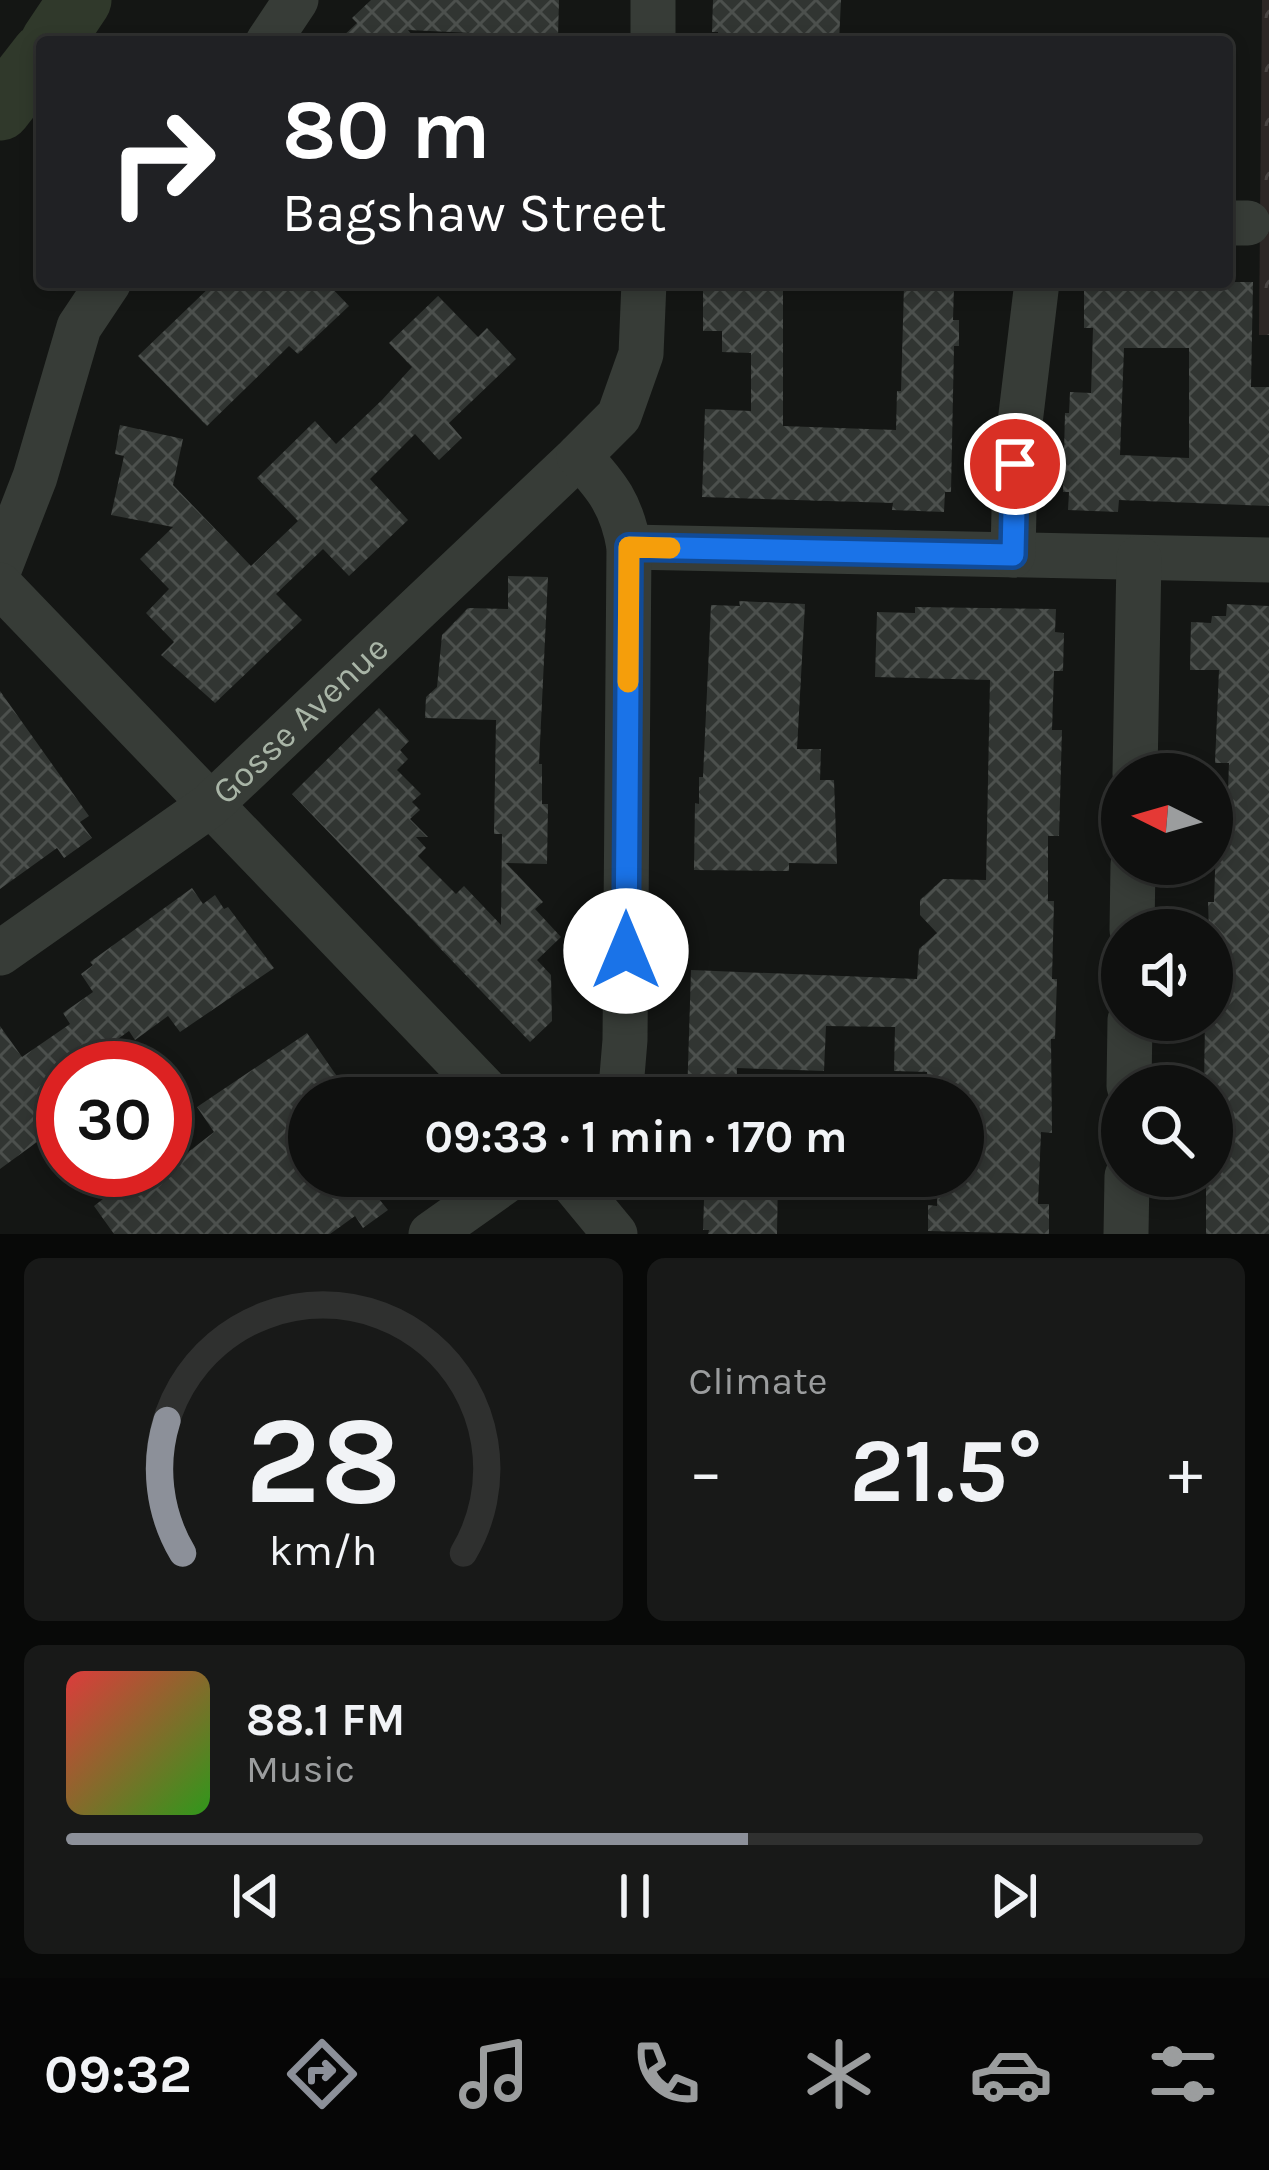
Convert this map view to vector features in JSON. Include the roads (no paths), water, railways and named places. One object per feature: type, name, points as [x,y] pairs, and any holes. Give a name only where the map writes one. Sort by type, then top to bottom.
[{"type":"street","points":[[272,36],[296,0]]},
{"type":"street","points":[[653,0],[653,36]]},
{"type":"street","points":[[0,567],[35,477],[79,327],[105,288]]},
{"type":"street","name":"Gosse Avenue","points":[[0,952],[209,806],[619,416],[641,354],[644,288]]},
{"type":"street","points":[[1013,555],[1015,464],[1036,288]]},
{"type":"street","points":[[579,456],[624,514],[629,547],[622,1077]]},
{"type":"street","points":[[629,547],[1269,560]]},
{"type":"street","points":[[1135,753],[1139,557]]},
{"type":"street","points":[[0,585],[473,1077]]},
{"type":"street","points":[[431,1234],[483,1197]]},
{"type":"street","points":[[584,1197],[615,1234]]},
{"type":"street","points":[[1126,1234],[1127,1197]]},
{"type":"waterway","points":[[56,36],[80,0]]},
{"type":"waterway","points":[[0,109],[36,63]]}]
